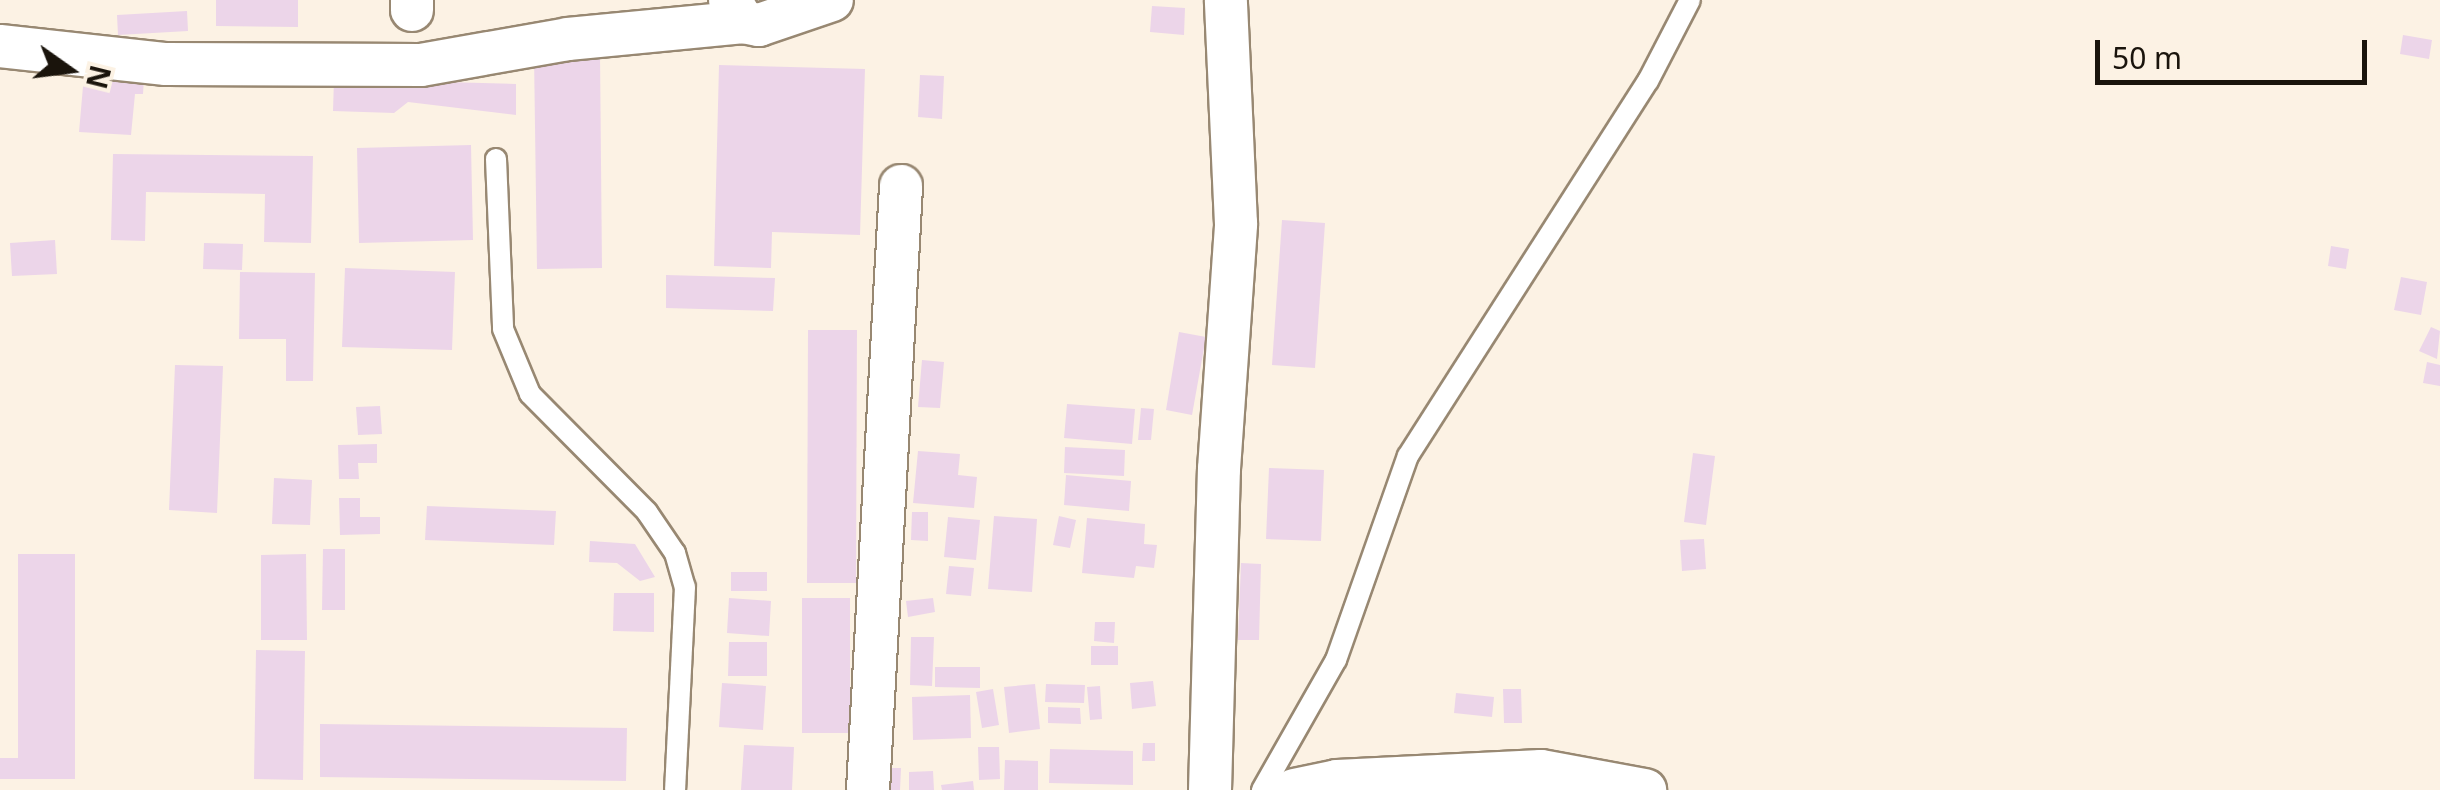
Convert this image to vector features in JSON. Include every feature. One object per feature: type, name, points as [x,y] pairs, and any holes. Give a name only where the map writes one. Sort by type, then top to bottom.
[{"type":"street","points":[[0,46],[166,64],[421,65],[737,11],[758,24],[832,0]]},
{"type":"street","points":[[1210,790],[1219,469],[1236,224],[1226,0]]},
{"type":"street","points":[[868,790],[901,186]]},
{"type":"street","points":[[1294,790],[1337,781],[1540,781],[1644,790]]},
{"type":"lane","points":[[1262,790],[1336,660],[1408,456],[1648,81],[1690,0]]},
{"type":"lane","points":[[496,159],[502,329],[530,394],[647,512],[674,553],[685,587],[675,790]]},
{"type":"building","points":[[216,0],[298,0],[298,27],[216,26]]},
{"type":"building","points":[[1152,6],[1185,8],[1184,35],[1150,32]]},
{"type":"building","points":[[187,11],[188,31],[118,35],[117,15]]},
{"type":"building","points":[[2403,35],[2432,40],[2429,59],[2400,54]]},
{"type":"building","points":[[600,54],[602,268],[537,269],[534,55]]},
{"type":"building","points":[[719,65],[865,69],[860,235],[772,232],[771,268],[714,266]]},
{"type":"building","points":[[84,75],[144,79],[143,94],[135,94],[131,135],[79,132]]},
{"type":"building","points":[[920,75],[944,76],[942,119],[918,117]]},
{"type":"building","points":[[334,79],[516,84],[516,115],[408,102],[394,113],[333,111]]},
{"type":"building","points":[[471,145],[473,240],[359,243],[357,148]]},
{"type":"building","points":[[113,154],[313,156],[311,243],[264,242],[265,194],[146,192],[145,241],[111,240]]},
{"type":"building","points":[[1282,220],[1325,223],[1315,368],[1272,365]]},
{"type":"building","points":[[55,240],[57,274],[12,276],[10,243]]},
{"type":"building","points":[[204,243],[243,244],[242,270],[203,269]]},
{"type":"building","points":[[2331,246],[2349,249],[2346,269],[2328,266]]},
{"type":"building","points":[[345,268],[455,272],[452,350],[342,347]]},
{"type":"building","points":[[240,272],[315,273],[313,381],[286,381],[286,339],[239,339]]},
{"type":"building","points":[[666,275],[775,278],[773,311],[666,308]]},
{"type":"building","points":[[2401,277],[2427,282],[2421,315],[2394,310]]},
{"type":"building","points":[[2431,327],[2440,331],[2437,359],[2419,351]]},
{"type":"building","points":[[808,330],[857,330],[856,583],[807,583]]},
{"type":"building","points":[[1179,332],[1206,337],[1192,415],[1166,410]]},
{"type":"building","points":[[922,360],[944,362],[940,408],[918,407]]},
{"type":"building","points":[[2427,362],[2440,365],[2440,386],[2423,383]]},
{"type":"building","points":[[175,365],[223,366],[217,513],[169,510]]},
{"type":"building","points":[[1067,404],[1135,409],[1132,444],[1064,438]]},
{"type":"building","points":[[380,406],[382,434],[358,435],[356,407]]},
{"type":"building","points":[[1141,408],[1154,409],[1151,440],[1138,440]]},
{"type":"building","points":[[377,444],[377,463],[358,463],[359,479],[339,479],[338,445]]},
{"type":"building","points":[[1065,447],[1125,450],[1124,476],[1064,473]]},
{"type":"building","points":[[918,451],[960,454],[958,475],[977,477],[974,508],[913,503]]},
{"type":"building","points":[[1693,453],[1715,456],[1706,525],[1684,522]]},
{"type":"building","points":[[1269,468],[1324,470],[1321,541],[1266,539]]},
{"type":"building","points":[[1066,475],[1131,481],[1129,511],[1064,505]]},
{"type":"building","points":[[274,478],[312,480],[310,525],[272,524]]},
{"type":"building","points":[[339,498],[360,498],[360,517],[380,517],[380,534],[340,535]]},
{"type":"building","points":[[427,506],[556,511],[554,545],[425,540]]},
{"type":"building","points":[[912,512],[928,512],[928,541],[911,540]]},
{"type":"building","points":[[994,516],[1037,519],[1032,592],[988,589]]},
{"type":"building","points":[[1059,516],[1076,520],[1070,548],[1053,545]]},
{"type":"building","points":[[948,517],[980,520],[976,560],[944,557]]},
{"type":"building","points":[[1087,518],[1145,524],[1144,544],[1157,545],[1154,568],[1136,566],[1134,578],[1082,573]]},
{"type":"building","points":[[1704,539],[1706,569],[1682,571],[1680,540]]},
{"type":"building","points":[[590,541],[635,544],[655,577],[640,581],[617,563],[589,562]]},
{"type":"building","points":[[323,549],[345,549],[345,610],[322,610]]},
{"type":"building","points":[[18,554],[75,554],[75,779],[0,779],[0,758],[18,758]]},
{"type":"building","points":[[306,554],[307,640],[261,640],[261,555]]},
{"type":"building","points":[[1241,563],[1261,564],[1259,640],[1238,640]]},
{"type":"building","points":[[949,566],[974,568],[971,596],[946,594]]},
{"type":"building","points":[[731,572],[767,572],[767,591],[731,591]]},
{"type":"building","points":[[614,593],[654,593],[654,632],[613,631]]},
{"type":"building","points":[[729,598],[771,601],[769,636],[727,633]]},
{"type":"building","points":[[802,598],[850,598],[850,733],[802,733]]},
{"type":"building","points":[[933,598],[935,612],[908,617],[906,601]]},
{"type":"building","points":[[1095,622],[1115,622],[1114,643],[1094,641]]},
{"type":"building","points":[[911,637],[934,637],[932,686],[910,685]]},
{"type":"building","points":[[729,642],[767,642],[767,676],[728,676]]},
{"type":"building","points":[[1091,646],[1118,646],[1118,665],[1091,665]]},
{"type":"building","points":[[256,650],[305,651],[303,780],[254,779]]},
{"type":"building","points":[[935,667],[980,667],[980,688],[935,687]]},
{"type":"building","points":[[1153,681],[1156,706],[1132,709],[1130,683]]},
{"type":"building","points":[[722,683],[766,686],[763,730],[719,727]]},
{"type":"building","points":[[1035,684],[1040,729],[1009,733],[1004,687]]},
{"type":"building","points":[[1046,684],[1085,685],[1084,703],[1045,702]]},
{"type":"building","points":[[1100,686],[1102,719],[1090,720],[1087,687]]},
{"type":"building","points":[[993,689],[999,725],[982,728],[976,692]]},
{"type":"building","points":[[1503,689],[1521,689],[1522,723],[1504,723]]},
{"type":"building","points":[[1456,693],[1494,697],[1492,717],[1454,713]]},
{"type":"building","points":[[970,695],[971,738],[913,740],[912,697]]},
{"type":"building","points":[[1048,707],[1080,708],[1081,724],[1048,723]]},
{"type":"building","points":[[320,724],[627,728],[626,781],[320,777]]},
{"type":"building","points":[[1143,743],[1155,743],[1155,761],[1142,761]]},
{"type":"building","points":[[744,745],[794,747],[792,790],[741,790]]},
{"type":"building","points":[[978,747],[999,747],[1000,779],[979,780]]},
{"type":"building","points":[[1050,749],[1133,751],[1133,785],[1049,783]]},
{"type":"building","points":[[1005,760],[1038,761],[1038,790],[1004,790]]},
{"type":"building","points":[[880,768],[901,768],[900,790],[880,790]]},
{"type":"building","points":[[933,771],[934,790],[909,790],[909,772]]},
{"type":"building","points":[[973,781],[974,790],[942,790],[941,785]]}]
